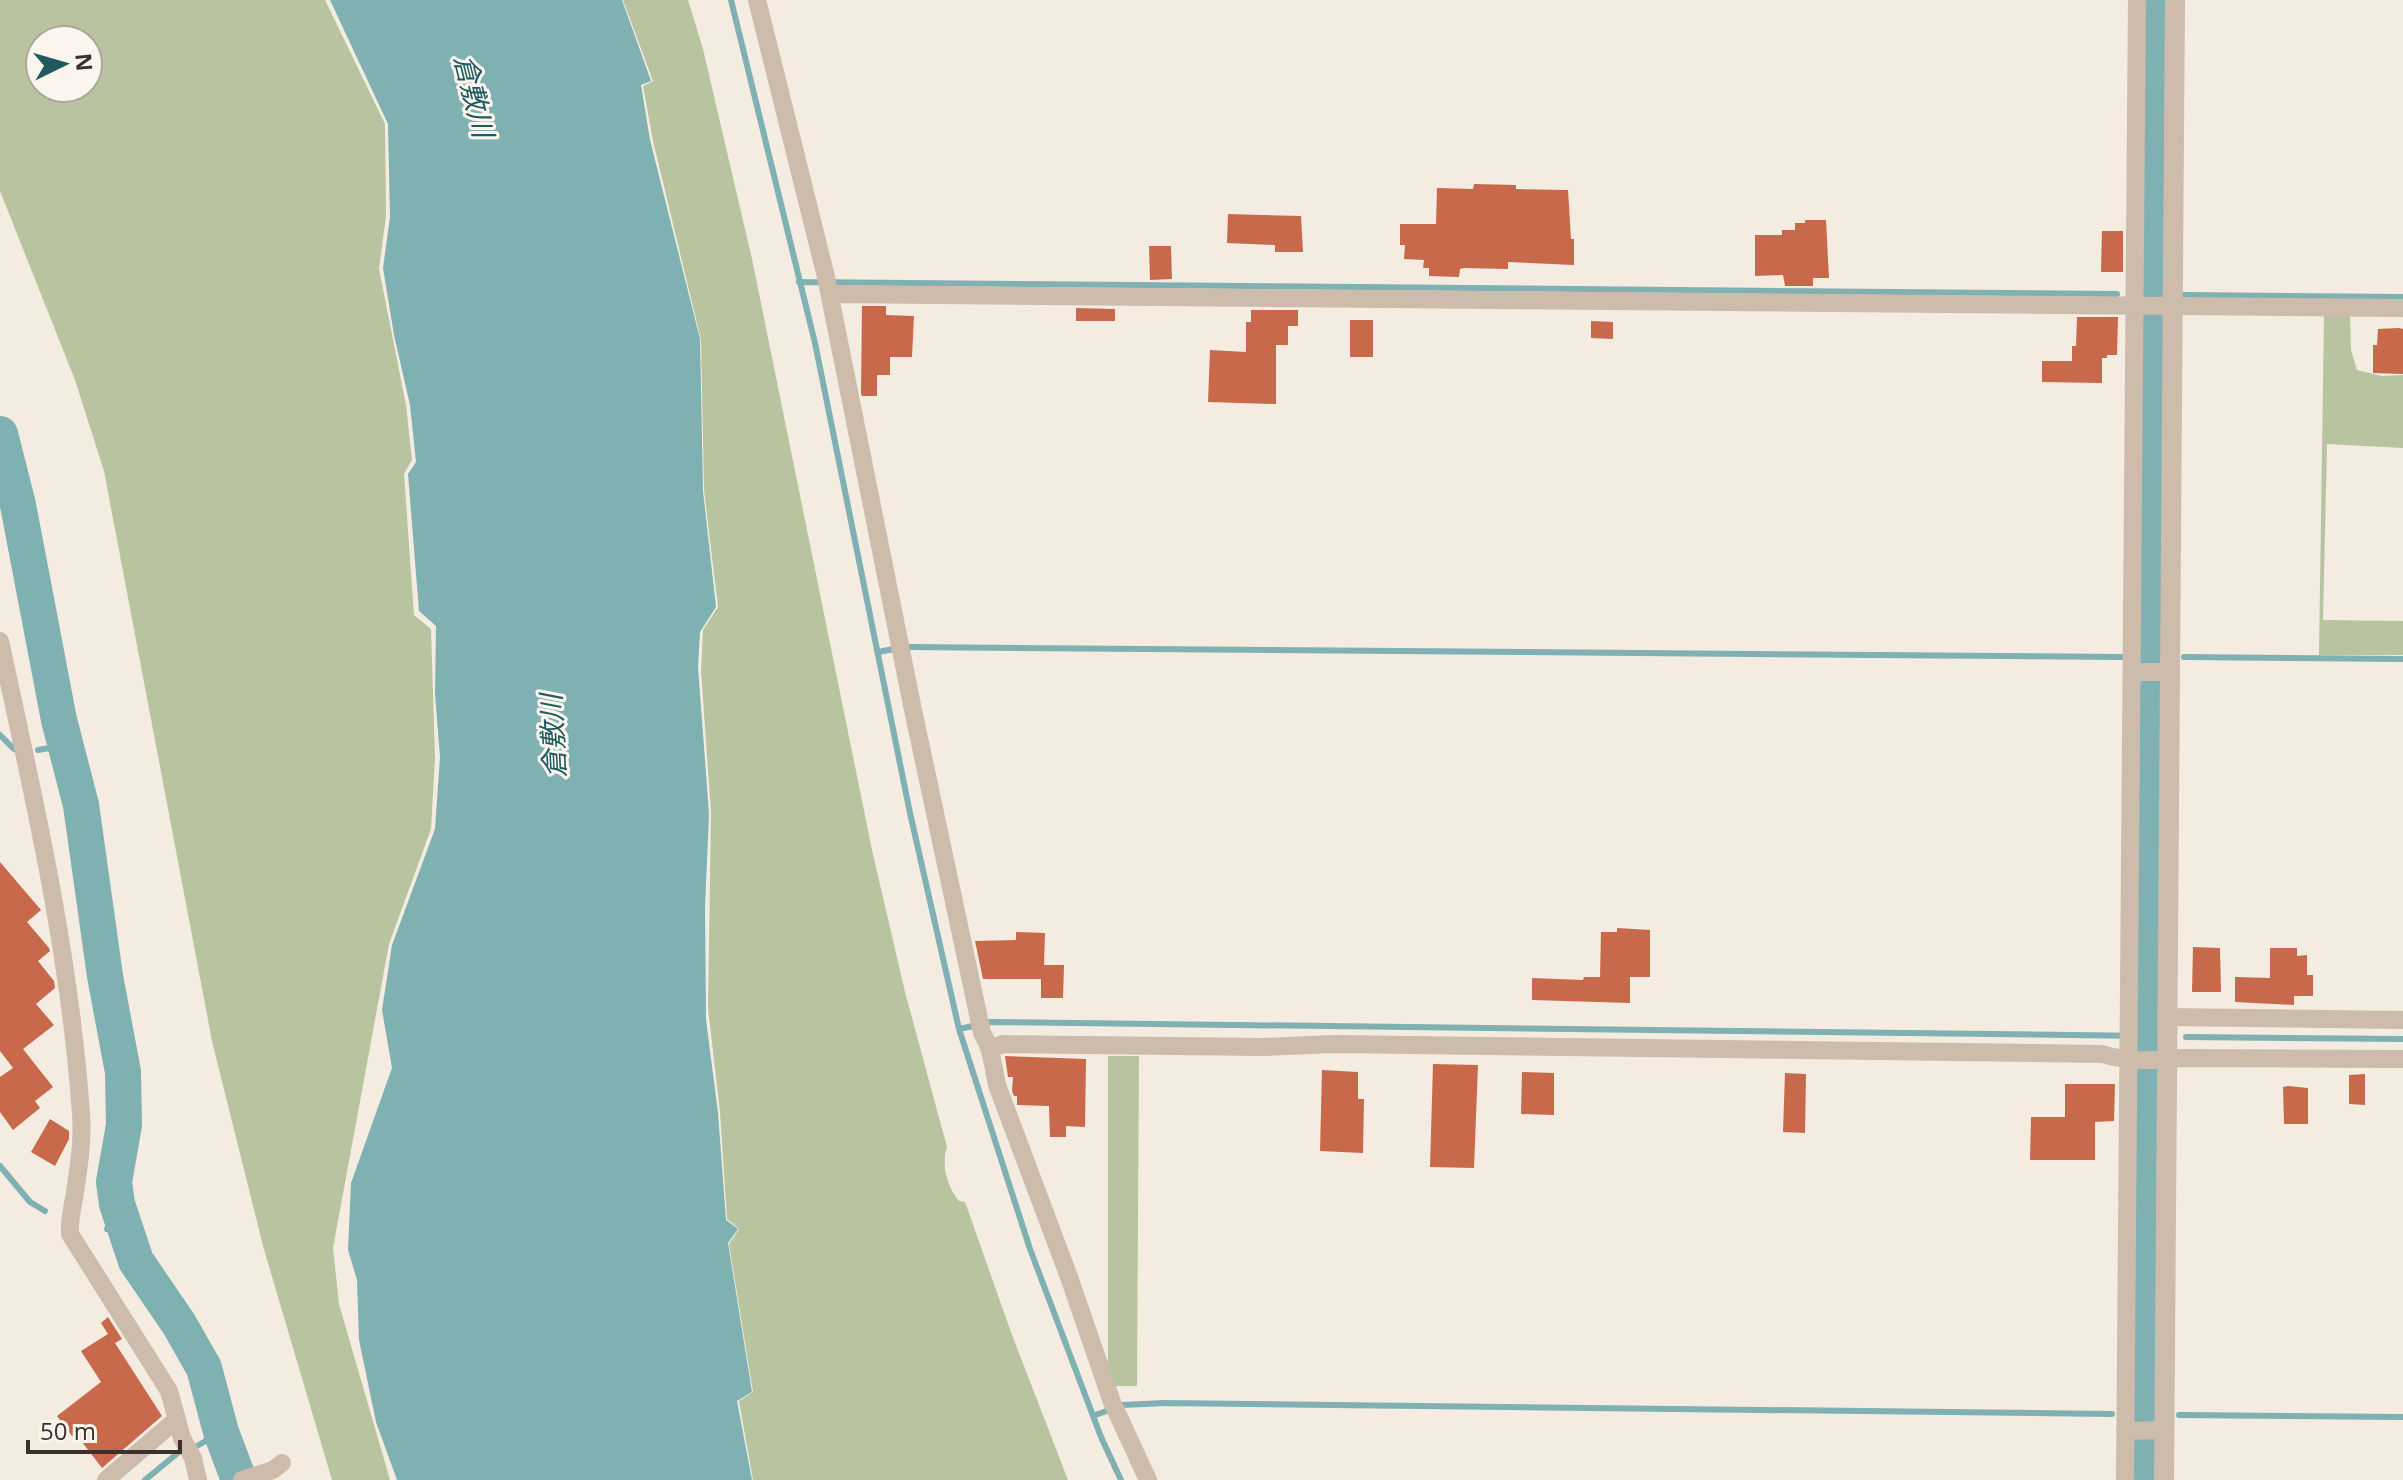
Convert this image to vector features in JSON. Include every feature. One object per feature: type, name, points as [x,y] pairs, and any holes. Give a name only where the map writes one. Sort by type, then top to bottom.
[{"type":"street","points":[[757,0],[828,286],[925,771],[997,1085],[1114,1408],[1148,1480]]},
{"type":"street","points":[[2125,1480],[2143,1430],[2140,1052],[2149,672],[2150,306],[2137,0]]},
{"type":"street","points":[[2164,1480],[2143,1430],[2140,1052],[2166,1017],[2149,672],[2150,306],[2175,0]]},
{"type":"street","points":[[828,286],[2403,308]]},
{"type":"street","points":[[0,641],[47,858],[75,1044],[81,1155],[69,1222],[70,1234],[169,1391],[198,1480]]},
{"type":"street","points":[[2166,1017],[2403,1020]]},
{"type":"street","points":[[984,1032],[1003,1044],[2140,1052],[2403,1059]]},
{"type":"street","points":[[106,1480],[179,1428]]},
{"type":"street","points":[[242,1480],[273,1470],[282,1463]]},
{"type":"green space","points":[[0,0],[325,0],[385,124],[386,216],[379,269],[406,405],[412,460],[404,474],[414,615],[431,629],[435,758],[431,829],[389,944],[333,1248],[339,1304],[390,1480],[332,1480],[263,1246],[212,1041],[104,471],[75,380],[0,191]]},
{"type":"green space","points":[[623,0],[688,0],[703,49],[752,259],[872,850],[905,992],[947,1147],[946,1175],[959,1201],[965,1202],[1068,1480],[753,1480],[739,1401],[753,1392],[729,1244],[739,1229],[727,1219],[720,1112],[708,1008],[711,813],[701,671],[703,630],[718,607],[704,490],[701,340],[653,141],[643,86],[653,81]]},
{"type":"green space","points":[[2324,315],[2350,315],[2351,350],[2357,370],[2382,376],[2403,375],[2403,448],[2327,444],[2323,620],[2403,621],[2403,655],[2319,655]]},
{"type":"green space","points":[[1108,1056],[1139,1056],[1137,1386],[1110,1386],[1108,1368]]},
{"type":"water","name":"倉敷川","points":[[330,0],[622,0],[651,81],[641,85],[650,140],[700,339],[703,491],[716,607],[700,632],[698,667],[709,814],[705,907],[706,1020],[718,1113],[726,1220],[738,1229],[728,1243],[752,1392],[737,1401],[752,1480],[397,1480],[376,1422],[359,1340],[357,1280],[348,1250],[351,1183],[392,1068],[382,1010],[392,945],[435,829],[440,757],[435,694],[436,626],[419,611],[408,474],[416,462],[410,405],[383,268],[390,217],[388,124]]},
{"type":"building","points":[[1474,184],[1568,190],[1574,265],[1508,262],[1508,269],[1464,268],[1460,269],[1459,277],[1429,276],[1429,268],[1423,268],[1424,260],[1404,259],[1405,245],[1400,245],[1400,224],[1436,224],[1437,188],[1473,189]]},
{"type":"building","points":[[1228,214],[1301,216],[1303,252],[1275,252],[1275,245],[1227,243]]},
{"type":"building","points":[[1805,220],[1826,220],[1829,278],[1813,278],[1813,286],[1785,286],[1783,275],[1755,276],[1755,235],[1782,235],[1782,230],[1795,230],[1795,223],[1805,223]]},
{"type":"building","points":[[2102,231],[2123,231],[2123,272],[2101,272]]},
{"type":"building","points":[[1149,246],[1171,246],[1172,279],[1150,280]]},
{"type":"building","points":[[862,306],[886,306],[886,315],[914,316],[912,357],[890,357],[890,375],[877,375],[877,396],[862,396],[861,393]]},
{"type":"building","points":[[1076,308],[1115,309],[1115,321],[1076,321]]},
{"type":"building","points":[[1251,310],[1298,310],[1298,326],[1288,326],[1288,345],[1276,345],[1276,404],[1208,402],[1210,350],[1246,352],[1246,322],[1251,322]]},
{"type":"building","points":[[2077,317],[2118,317],[2117,355],[2102,358],[2102,383],[2042,382],[2042,361],[2072,361]]},
{"type":"building","points":[[1350,320],[1373,320],[1373,357],[1350,357]]},
{"type":"building","points":[[1591,321],[1613,322],[1613,339],[1591,338]]},
{"type":"building","points":[[2378,329],[2403,329],[2403,374],[2373,373],[2373,345],[2377,345]]},
{"type":"building","points":[[0,862],[41,910],[27,922],[49,948],[50,951],[38,961],[54,981],[55,988],[36,1004],[54,1025],[23,1049],[53,1087],[35,1101],[40,1108],[13,1130],[0,1112],[0,1077],[13,1068],[0,1051]]},
{"type":"building","points":[[1617,928],[1650,930],[1650,977],[1630,977],[1630,1003],[1532,1000],[1532,978],[1583,980],[1584,977],[1600,977],[1601,932],[1617,932]]},
{"type":"building","points":[[1016,932],[1045,933],[1044,965],[1064,965],[1063,998],[1041,998],[1041,979],[983,979],[975,941],[1016,940]]},
{"type":"building","points":[[2193,947],[2220,948],[2221,992],[2192,992]]},
{"type":"building","points":[[2270,948],[2297,948],[2297,956],[2307,955],[2307,975],[2313,975],[2313,996],[2294,996],[2294,1005],[2235,1002],[2235,977],[2270,978]]},
{"type":"building","points":[[1005,1056],[1086,1059],[1085,1127],[1066,1126],[1066,1137],[1050,1137],[1049,1106],[1017,1105],[1017,1096],[1012,1091],[1013,1077],[1008,1077]]},
{"type":"building","points":[[1433,1064],[1478,1065],[1474,1168],[1430,1167]]},
{"type":"building","points":[[1322,1070],[1358,1072],[1358,1099],[1364,1099],[1363,1153],[1320,1151]]},
{"type":"building","points":[[1522,1072],[1554,1073],[1554,1115],[1521,1114]]},
{"type":"building","points":[[1785,1073],[1806,1074],[1805,1133],[1783,1132]]},
{"type":"building","points":[[2365,1074],[2365,1105],[2349,1104],[2349,1075]]},
{"type":"building","points":[[2065,1084],[2115,1084],[2114,1121],[2095,1122],[2095,1160],[2030,1160],[2031,1117],[2065,1117]]},
{"type":"building","points":[[2283,1087],[2308,1088],[2308,1124],[2284,1124]]},
{"type":"building","points":[[50,1119],[69,1131],[69,1139],[55,1166],[31,1152]]},
{"type":"building","points":[[108,1317],[122,1339],[115,1343],[162,1416],[102,1468],[75,1433],[72,1436],[57,1416],[101,1382],[81,1351],[108,1334],[101,1323]]},
{"type":"waterway","points":[[731,0],[815,343],[910,813],[959,1029],[1030,1249],[1101,1437],[1121,1480]]},
{"type":"waterway","points":[[2139,1480],[2150,0]]},
{"type":"waterway","points":[[799,282],[2117,294]]},
{"type":"waterway","points":[[2140,294],[2158,294]]},
{"type":"waterway","points":[[2184,295],[2403,297]]},
{"type":"waterway","points":[[0,434],[18,505],[59,720],[81,805],[105,976],[123,1072],[124,1125],[114,1182],[117,1204],[136,1261],[179,1324],[204,1368],[221,1432],[239,1480]]},
{"type":"waterway","points":[[908,647],[2123,657]]},
{"type":"waterway","points":[[878,652],[894,649]]},
{"type":"waterway","points":[[2137,657],[2152,657]]},
{"type":"waterway","points":[[2184,657],[2403,659]]},
{"type":"waterway","points":[[0,735],[14,749]]},
{"type":"waterway","points":[[38,750],[66,745]]},
{"type":"waterway","points":[[959,1029],[991,1022],[2149,1036]]},
{"type":"waterway","points":[[2186,1037],[2403,1039]]},
{"type":"waterway","points":[[0,1166],[30,1202],[45,1211]]},
{"type":"waterway","points":[[107,1229],[123,1228]]},
{"type":"waterway","points":[[1093,1416],[1122,1405],[1165,1403],[2112,1414]]},
{"type":"waterway","points":[[2133,1415],[2148,1415]]},
{"type":"waterway","points":[[2179,1415],[2403,1417]]},
{"type":"waterway","points":[[145,1480],[179,1452],[221,1432]]}]
